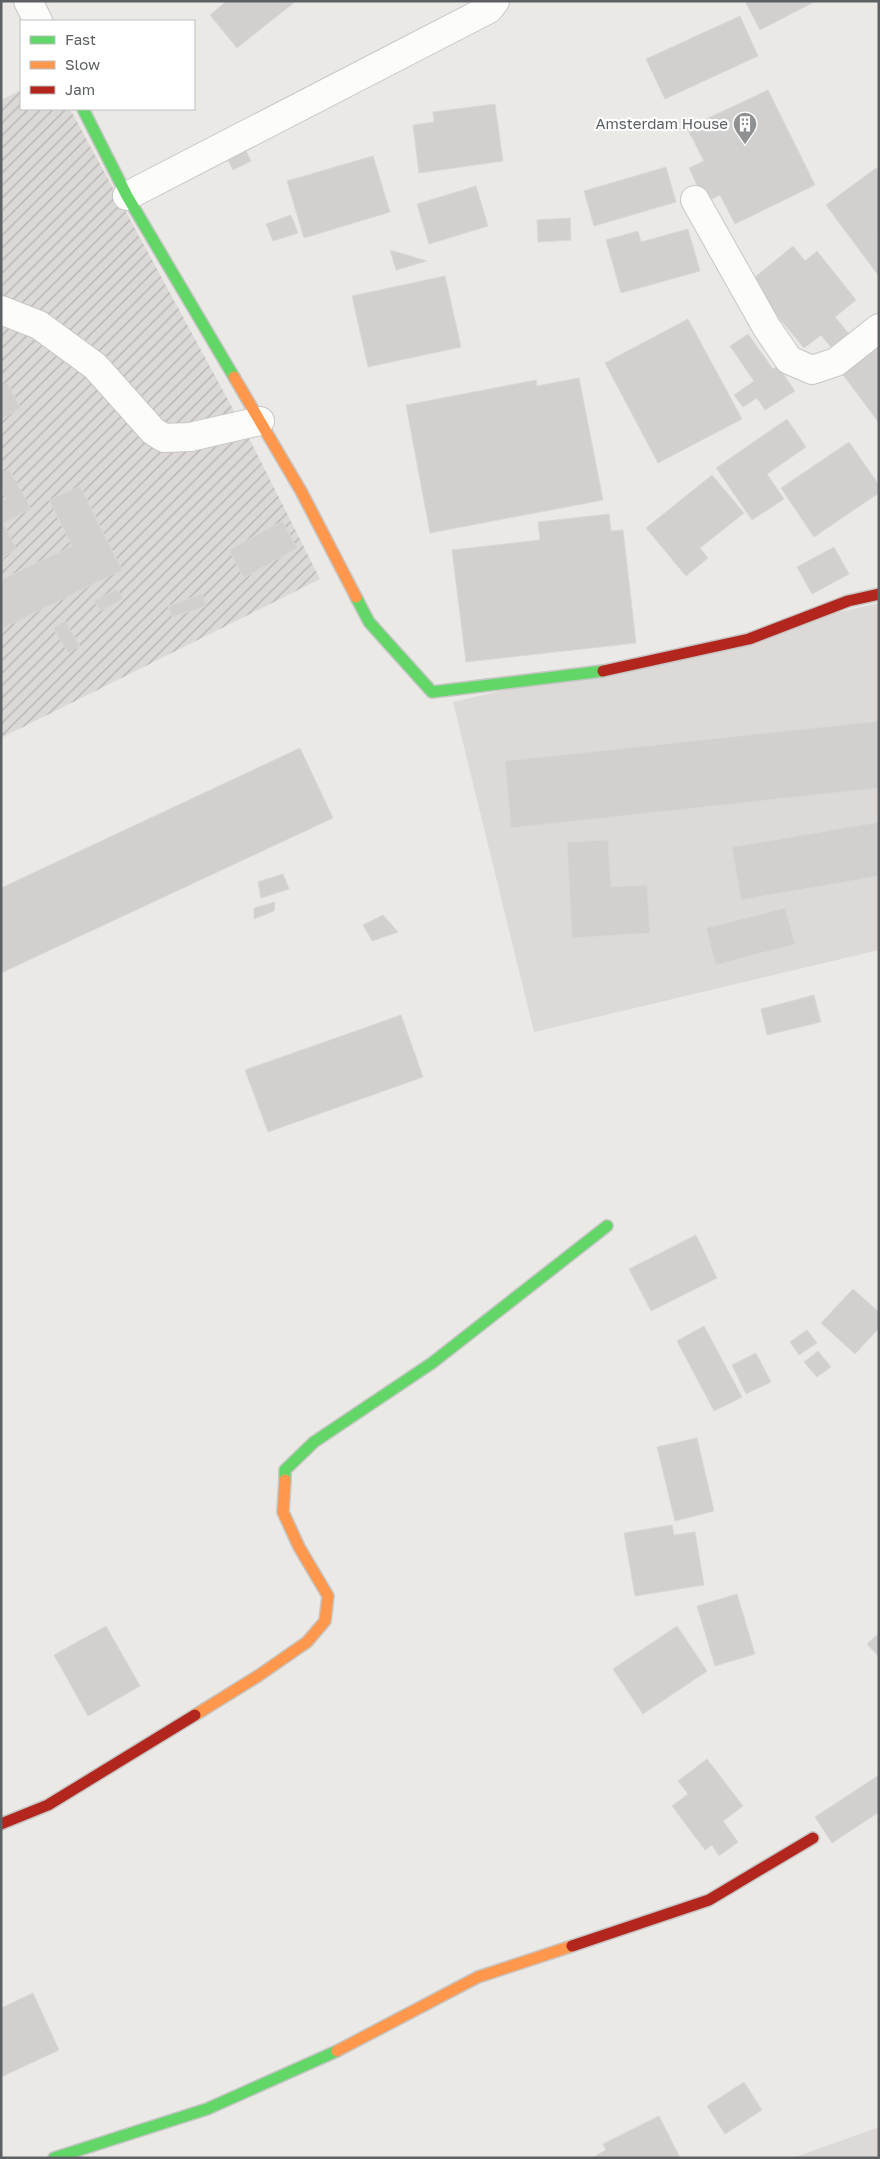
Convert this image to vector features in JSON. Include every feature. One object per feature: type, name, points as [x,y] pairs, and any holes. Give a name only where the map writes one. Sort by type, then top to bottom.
[{"type":"street","points":[[28,1],[38,20]]},
{"type":"street","points":[[127,196],[489,9],[496,1]]},
{"type":"street","points":[[83,110],[127,196],[301,491],[369,622],[432,692],[615,669],[749,639],[848,601],[879,594]]},
{"type":"street","points":[[695,200],[767,328],[789,360],[812,370],[836,362],[879,328]]},
{"type":"street","points":[[1,310],[40,325],[95,366],[153,431],[164,438],[190,437],[260,421]]},
{"type":"street","points":[[1,1824],[48,1805],[258,1676],[306,1642],[326,1620],[328,1596],[299,1547],[283,1512],[286,1470],[314,1442],[432,1363],[607,1226]]},
{"type":"street","points":[[54,2158],[208,2109],[313,2062],[478,1977],[709,1900],[813,1838]]},
{"type":"shaded area","points":[[20,90],[20,110],[71,110],[252,444],[320,579],[1,738],[1,100]]},
{"type":"shaded area","points":[[879,603],[879,950],[534,1032],[453,702]]},
{"type":"shaded area","points":[[879,2127],[879,2158],[793,2158]]},
{"type":"building","points":[[227,1],[296,1],[237,48],[210,15]]},
{"type":"building","points":[[745,1],[816,1],[760,30]]},
{"type":"building","points":[[740,16],[758,56],[665,99],[646,59]]},
{"type":"building","name":"Amsterdam House","points":[[768,90],[815,185],[735,224],[720,195],[705,202],[689,168],[704,161],[687,128]]},
{"type":"building","points":[[495,104],[503,161],[419,173],[413,125],[434,122],[433,112]]},
{"type":"building","points":[[241,141],[251,161],[233,170],[223,150]]},
{"type":"building","points":[[373,156],[390,212],[304,238],[287,181]]},
{"type":"building","points":[[666,167],[676,202],[594,226],[584,191]]},
{"type":"building","points":[[876,168],[879,172],[878,275],[826,205]]},
{"type":"building","points":[[476,186],[488,226],[429,244],[417,204]]},
{"type":"building","points":[[291,215],[298,233],[273,241],[266,224]]},
{"type":"building","points":[[570,218],[571,240],[538,242],[537,220]]},
{"type":"building","points":[[688,229],[700,271],[621,293],[606,240],[638,231],[641,242]]},
{"type":"building","points":[[793,246],[805,261],[817,251],[856,300],[835,317],[851,336],[833,350],[821,335],[804,348],[749,282]]},
{"type":"building","points":[[390,250],[427,261],[396,270]]},
{"type":"building","points":[[445,276],[461,347],[368,367],[352,296]]},
{"type":"building","points":[[688,319],[742,419],[658,463],[605,363]]},
{"type":"building","points":[[748,334],[773,369],[778,366],[795,391],[765,410],[757,398],[743,407],[734,395],[754,381],[730,346]]},
{"type":"building","points":[[879,344],[879,423],[841,372]]},
{"type":"building","points":[[579,378],[603,500],[430,533],[406,405],[536,380],[537,386]]},
{"type":"building","points":[[7,383],[21,408],[1,419],[1,386]]},
{"type":"building","points":[[787,419],[806,447],[767,474],[784,499],[752,520],[716,468]]},
{"type":"building","points":[[849,442],[879,485],[879,493],[814,537],[781,488]]},
{"type":"building","points":[[9,469],[31,509],[3,523],[16,549],[1,560],[1,501],[6,499],[1,491],[1,473]]},
{"type":"building","points":[[712,475],[744,513],[700,548],[708,558],[686,576],[646,528]]},
{"type":"building","points":[[80,486],[122,570],[1,629],[1,580],[72,546],[49,500]]},
{"type":"building","points":[[609,514],[611,531],[623,530],[636,643],[466,662],[452,550],[540,540],[538,522]]},
{"type":"building","points":[[282,521],[297,548],[244,578],[229,550]]},
{"type":"building","points":[[834,547],[849,574],[812,594],[797,567]]},
{"type":"building","points":[[117,589],[123,599],[100,611],[94,601]]},
{"type":"building","points":[[202,594],[206,606],[172,617],[168,606]]},
{"type":"building","points":[[65,621],[80,646],[68,653],[53,628]]},
{"type":"building","points":[[879,721],[879,788],[511,828],[505,761]]},
{"type":"building","points":[[300,748],[333,818],[1,973],[1,888]]},
{"type":"building","points":[[879,822],[879,876],[741,900],[732,847]]},
{"type":"building","points":[[608,840],[611,887],[647,885],[650,933],[572,938],[567,842]]},
{"type":"building","points":[[283,874],[289,889],[261,898],[258,882]]},
{"type":"building","points":[[275,902],[274,911],[254,919],[254,908]]},
{"type":"building","points":[[785,908],[795,944],[716,965],[706,928]]},
{"type":"building","points":[[383,915],[398,932],[372,941],[363,925]]},
{"type":"building","points":[[814,995],[821,1022],[767,1035],[761,1009]]},
{"type":"building","points":[[401,1015],[423,1077],[268,1132],[245,1070]]},
{"type":"building","points":[[696,1235],[717,1278],[651,1311],[629,1269]]},
{"type":"building","points":[[853,1289],[879,1312],[879,1328],[855,1354],[821,1323]]},
{"type":"building","points":[[704,1326],[742,1397],[714,1411],[677,1341]]},
{"type":"building","points":[[807,1330],[817,1343],[799,1355],[790,1342]]},
{"type":"building","points":[[818,1351],[831,1367],[817,1377],[804,1362]]},
{"type":"building","points":[[756,1353],[771,1382],[746,1394],[732,1365]]},
{"type":"building","points":[[697,1438],[714,1511],[675,1521],[657,1447]]},
{"type":"building","points":[[672,1525],[674,1535],[695,1532],[704,1585],[635,1596],[624,1533]]},
{"type":"building","points":[[737,1594],[755,1654],[715,1666],[697,1606]]},
{"type":"building","points":[[106,1626],[140,1686],[88,1716],[54,1655]]},
{"type":"building","points":[[677,1626],[707,1671],[643,1714],[613,1669]]},
{"type":"building","points":[[879,1633],[879,1657],[867,1644]]},
{"type":"building","points":[[707,1759],[743,1806],[723,1821],[738,1842],[719,1856],[712,1845],[705,1850],[672,1806],[688,1794],[678,1781]]},
{"type":"building","points":[[879,1775],[879,1812],[832,1843],[815,1817]]},
{"type":"building","points":[[33,1993],[59,2050],[1,2077],[1,2008]]},
{"type":"building","points":[[744,2082],[762,2110],[725,2134],[707,2106]]},
{"type":"building","points":[[659,2116],[680,2158],[592,2158],[606,2150],[603,2144]]},
{"type":"traffic: fast","points":[[84,110],[127,196],[234,377]]},
{"type":"traffic: fast","points":[[356,597],[369,622],[432,692],[603,671]]},
{"type":"traffic: fast","points":[[285,1480],[285,1470],[314,1442],[432,1363],[607,1226]]},
{"type":"traffic: fast","points":[[54,2158],[207,2109],[337,2051]]},
{"type":"traffic: slow","points":[[234,377],[301,491],[356,597]]},
{"type":"traffic: slow","points":[[195,1715],[258,1676],[307,1642],[325,1621],[328,1596],[299,1547],[283,1512],[285,1480]]},
{"type":"traffic: slow","points":[[337,2051],[478,1977],[572,1946]]},
{"type":"traffic: jam","points":[[603,671],[749,639],[848,601],[879,594]]},
{"type":"traffic: jam","points":[[1,1824],[48,1805],[195,1715]]},
{"type":"traffic: jam","points":[[572,1946],[709,1900],[813,1838]]},
{"type":"place","name":"Amsterdam House","points":[[745,145]]}]
